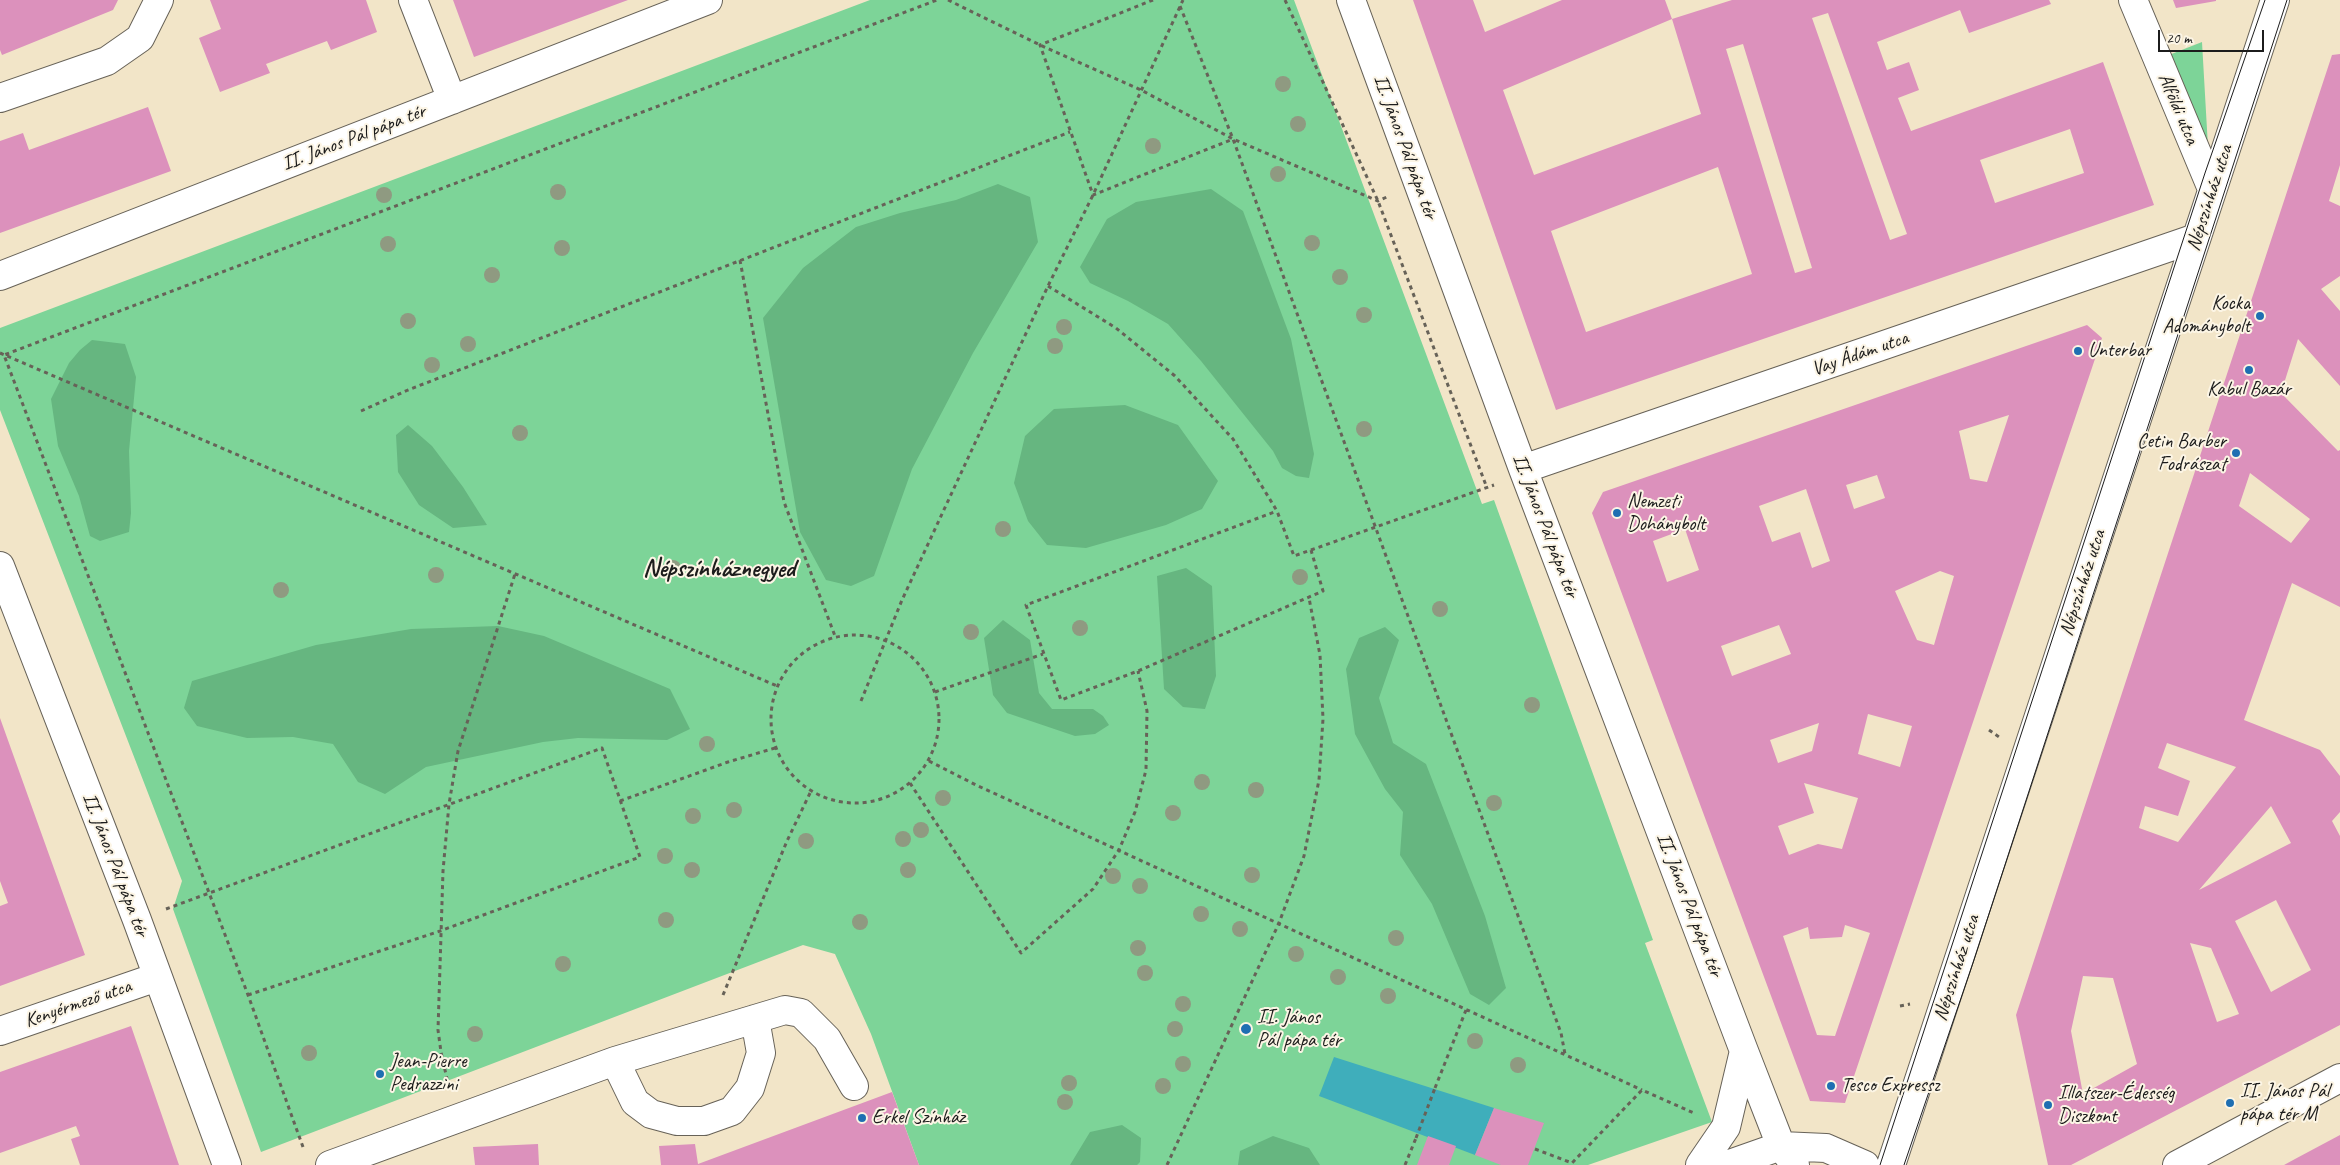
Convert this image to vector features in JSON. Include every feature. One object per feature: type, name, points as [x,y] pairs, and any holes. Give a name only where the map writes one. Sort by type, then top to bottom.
[{"type":"street","points":[[0,98],[107,61],[140,38],[159,0]]},
{"type":"street","name":"II. János Pál pápa tér","points":[[0,276],[708,0]]},
{"type":"street","name":"II. János Pál pápa tér","points":[[1351,0],[1523,469],[1744,1051],[1788,1156]]},
{"type":"street","name":"Alföldi utca","points":[[2133,0],[2212,189]]},
{"type":"street","name":"Népszínház utca","points":[[1891,1165],[2275,0]]},
{"type":"street","points":[[421,8],[452,100]]},
{"type":"street","name":"Vay Ádám utca","points":[[1523,469],[2196,238]]},
{"type":"street","name":"II. János Pál pápa tér","points":[[0,566],[137,920],[227,1165]]},
{"type":"street","name":"Kenyérmező utca","points":[[0,1031],[157,977]]},
{"type":"street","points":[[318,1160],[456,1119],[615,1061],[785,1010],[801,1013],[827,1039],[854,1086]]},
{"type":"street","points":[[615,1061],[635,1102],[651,1114],[678,1121],[704,1121],[732,1111],[750,1088],[761,1053],[755,1019]]},
{"type":"street","points":[[1700,1165],[1726,1127],[1744,1051]]},
{"type":"street","points":[[2177,1165],[2340,1078]]},
{"type":"street","points":[[1727,1165],[1826,1148],[1865,1165]]},
{"type":"path","points":[[2,354],[937,0]]},
{"type":"path","points":[[948,0],[1040,45],[1141,90],[1233,140],[1378,201]]},
{"type":"path","points":[[1040,45],[1153,0]]},
{"type":"path","points":[[861,701],[886,640],[1048,286],[1093,195],[1183,0]]},
{"type":"path","points":[[1048,286],[1116,328],[1175,376],[1233,439],[1277,511],[1294,556],[1487,488],[1378,201],[1285,0]]},
{"type":"path","points":[[1180,6],[1233,140],[1561,1034],[1565,1054]]},
{"type":"path","points":[[1040,45],[1093,195]]},
{"type":"path","points":[[361,411],[408,390],[1070,132]]},
{"type":"path","points":[[1093,195],[1233,140]]},
{"type":"path","points":[[740,260],[784,502],[835,636]]},
{"type":"path","points":[[2,354],[777,686]]},
{"type":"path","points":[[2,354],[248,995],[318,1160]]},
{"type":"path","points":[[1277,511],[1026,605],[1061,700],[1138,671],[1323,591],[1311,550]]},
{"type":"path","points":[[456,1119],[438,1030],[440,930],[448,804],[458,751],[515,574]]},
{"type":"path","points":[[1167,1165],[1280,922],[1304,856],[1319,780],[1323,719],[1320,655],[1309,597]]},
{"type":"path","points":[[835,636],[867,636],[886,640],[903,649],[918,662],[928,676],[936,692],[939,710],[939,728],[929,760],[910,783],[888,797],[862,804],[835,802],[811,792],[790,773],[775,748],[771,732],[771,714],[777,686],[785,671],[796,658],[809,648],[835,636]]},
{"type":"path","points":[[936,692],[1043,654]]},
{"type":"path","points":[[910,783],[1021,953],[1093,889],[1119,850],[1135,812],[1146,770],[1147,711],[1138,671]]},
{"type":"path","points":[[137,920],[602,748],[640,857],[440,930],[248,995]]},
{"type":"path","points":[[619,801],[728,762],[775,748]]},
{"type":"path","points":[[929,760],[976,786],[1280,922],[1726,1127]]},
{"type":"path","points":[[719,1031],[716,1013],[787,841],[811,792]]},
{"type":"path","points":[[1405,1165],[1466,1009]]},
{"type":"path","points":[[1566,1165],[1572,1163],[1642,1090]]},
{"type":"path","points":[[1534,1149],[1572,1163]]},
{"type":"green space","name":"II. János Pál pápa tér","points":[[870,0],[1294,0],[1482,504],[1494,500],[1653,940],[1645,943],[1712,1122],[1588,1165],[919,1165],[871,1034],[835,954],[803,945],[261,1152],[173,909],[182,881],[0,410],[0,328]]},
{"type":"green space","points":[[2202,42],[2208,147],[2169,55]]},
{"type":"green space","points":[[998,184],[1030,197],[1038,242],[973,353],[912,469],[874,576],[851,586],[826,580],[800,532],[763,318],[803,268],[856,227],[900,213],[956,200]]},
{"type":"green space","points":[[1211,189],[1243,211],[1291,339],[1314,454],[1309,478],[1296,476],[1282,468],[1273,451],[1201,361],[1168,324],[1128,301],[1090,283],[1080,267],[1107,219],[1136,202]]},
{"type":"green space","points":[[92,340],[125,344],[136,377],[129,451],[131,513],[129,532],[100,541],[90,536],[79,496],[58,446],[51,399],[69,363]]},
{"type":"green space","points":[[1125,405],[1178,425],[1218,481],[1202,509],[1166,525],[1086,548],[1047,545],[1028,521],[1014,483],[1025,436],[1054,409]]},
{"type":"green space","points":[[408,425],[432,446],[463,487],[487,525],[453,528],[419,505],[398,472],[396,435]]},
{"type":"green space","points":[[1186,568],[1212,586],[1216,676],[1205,709],[1183,707],[1164,689],[1157,576]]},
{"type":"green space","points":[[1003,620],[1030,640],[1039,693],[1052,709],[1093,709],[1103,716],[1109,725],[1095,734],[1075,736],[1007,713],[993,695],[984,638]]},
{"type":"green space","points":[[498,626],[544,636],[670,689],[690,729],[667,740],[578,738],[543,742],[426,767],[385,794],[358,782],[333,744],[293,737],[247,738],[197,726],[184,708],[192,681],[316,645],[411,629]]},
{"type":"green space","points":[[1385,627],[1399,640],[1379,698],[1393,743],[1426,764],[1485,916],[1506,988],[1489,1005],[1470,994],[1432,904],[1400,855],[1403,812],[1385,789],[1355,734],[1346,669],[1359,638]]},
{"type":"green space","points":[[1122,1125],[1141,1138],[1140,1162],[1137,1165],[1070,1165],[1090,1132]]},
{"type":"green space","points":[[1273,1136],[1309,1148],[1320,1165],[1238,1165],[1240,1151]]},
{"type":"water","points":[[1334,1057],[1494,1108],[1475,1155],[1319,1096]]},
{"type":"building","points":[[0,0],[118,0],[113,10],[2,55],[0,50]]},
{"type":"building","points":[[210,0],[366,0],[377,32],[331,50],[327,41],[266,64],[270,73],[220,92],[199,38],[221,29]]},
{"type":"building","points":[[453,0],[628,0],[474,57]]},
{"type":"building","points":[[1413,0],[1473,0],[1485,32],[1562,0],[1665,0],[1672,19],[1732,0],[2049,0],[2051,4],[1969,33],[1960,10],[1877,42],[1887,70],[1909,62],[1919,90],[1898,98],[1911,131],[2103,62],[2154,205],[1556,410]],"holes":[[[1828,13],[1907,234],[1890,240],[1812,18]],[[1672,19],[1701,114],[1534,175],[1503,90]],[[1743,44],[1812,268],[1795,273],[1726,49]],[[2070,129],[2084,173],[1995,203],[1980,160]],[[1718,167],[1752,274],[1586,332],[1551,231]]]},
{"type":"building","points":[[2173,0],[2216,0],[2216,1],[2176,8]]},
{"type":"building","points":[[2340,54],[2340,165],[2329,201],[2340,206],[2340,276],[2321,289],[2340,311],[2340,386],[2298,339],[2281,393],[2338,451],[2340,450],[2340,607],[2292,583],[2244,720],[2320,750],[2340,776],[2340,812],[2332,821],[2340,836],[2340,1025],[2071,1165],[2048,1165],[2016,1015],[2332,55]],"holes":[[[2250,473],[2310,519],[2291,543],[2239,506]],[[2167,743],[2236,767],[2178,842],[2139,828],[2145,806],[2178,816],[2190,781],[2158,768]],[[2271,806],[2291,843],[2199,890]],[[2276,900],[2311,970],[2271,992],[2235,921]],[[2190,943],[2211,948],[2239,1014],[2217,1022]],[[2083,976],[2113,978],[2137,1064],[2083,1094],[2071,1031]]]},
{"type":"building","points":[[148,107],[171,171],[0,233],[0,141],[23,133],[29,150]]},
{"type":"building","points":[[2087,325],[2102,338],[1845,1103],[1810,1101],[1592,513],[1603,492]],"holes":[[[2009,415],[1987,482],[1970,479],[1959,431]],[[1877,475],[1885,498],[1854,509],[1846,485]],[[1806,489],[1830,561],[1812,568],[1800,532],[1772,542],[1759,506]],[[1685,529],[1699,570],[1667,582],[1653,541]],[[1940,571],[1954,576],[1934,645],[1917,640],[1895,591]],[[1779,625],[1791,654],[1732,676],[1721,646]],[[1868,714],[1912,726],[1900,767],[1858,754]],[[1819,723],[1812,751],[1778,763],[1770,740]],[[1804,783],[1858,798],[1842,849],[1818,844],[1789,855],[1778,826],[1814,813]],[[1845,925],[1870,933],[1835,1036],[1817,1035],[1783,936],[1808,927],[1810,939],[1842,937]]]},
{"type":"building","points":[[0,718],[85,955],[0,986],[0,906],[8,903],[0,881]]},
{"type":"building","points":[[131,1026],[179,1165],[80,1165],[71,1139],[80,1136],[76,1126],[0,1153],[0,1072]]},
{"type":"building","name":"Erkel Színház","points":[[892,1092],[919,1165],[661,1165],[659,1146],[695,1144],[698,1164]]},
{"type":"building","points":[[1494,1108],[1544,1123],[1528,1165],[1501,1165],[1475,1155]]},
{"type":"building","points":[[2340,1135],[2340,1165],[2284,1165],[2295,1159]]},
{"type":"building","points":[[1428,1136],[1456,1146],[1449,1165],[1417,1165]]},
{"type":"building","points":[[538,1144],[539,1165],[475,1165],[473,1147]]},
{"type":"tram line","points":[[1880,1165],[2205,173],[2265,0]]},
{"type":"tram line","points":[[1904,1165],[1973,963],[2287,0]]},
{"type":"place","name":"Kocka Adománybolt","points":[[2260,316]]},
{"type":"place","name":"Unterbar","points":[[2078,351]]},
{"type":"place","name":"Kabul Bazár","points":[[2249,370]]},
{"type":"place","name":"Cetin Barber Fodrászat","points":[[2236,453]]},
{"type":"place","name":"Nemzeti Dohánybolt","points":[[1617,513]]},
{"type":"place","name":"II. János Pál pápa tér","points":[[1246,1029]]},
{"type":"place","name":"Jean-Pierre Pedrazzini","points":[[380,1074]]},
{"type":"place","name":"Tesco Expressz","points":[[1831,1086]]},
{"type":"place","name":"II. János Pál pápa tér M","points":[[2230,1103]]},
{"type":"place","name":"Illatszer-Édesség Diszkont","points":[[2048,1105]]},
{"type":"place","name":"Erkel Színház","points":[[862,1118]]},
{"type":"district","name":"Népszínháznegyed","points":[[719,569]]}]
